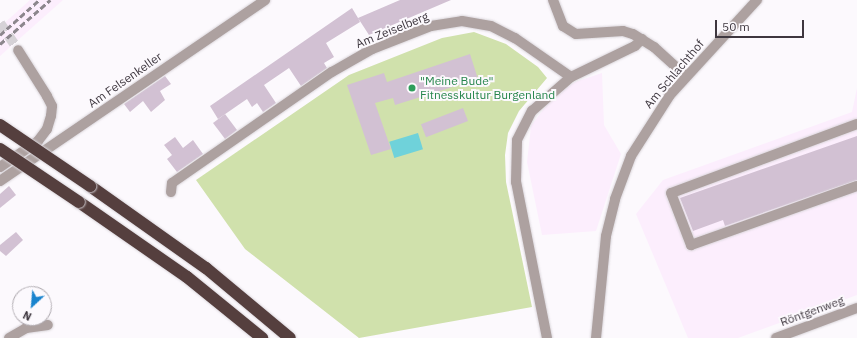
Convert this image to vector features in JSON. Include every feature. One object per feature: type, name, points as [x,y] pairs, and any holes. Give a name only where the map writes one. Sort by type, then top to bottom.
[{"type":"highway","points":[[0,125],[90,186],[206,268],[290,338]]},
{"type":"highway","points":[[0,149],[187,277],[262,338]]},
{"type":"street","name":"Am Felsenkeller","points":[[0,181],[265,0]]},
{"type":"street","points":[[553,0],[563,26],[576,34],[623,31],[642,39],[686,76]]},
{"type":"street","name":"Am Schlachthof","points":[[596,338],[604,247],[621,182],[631,156],[648,126],[686,76],[757,0]]},
{"type":"street","name":"Am Zeiselberg","points":[[170,192],[172,183],[332,72],[372,49],[431,26],[462,21],[491,26],[515,38],[571,77]]},
{"type":"street","points":[[548,338],[516,182],[517,140],[532,111],[571,77],[635,46],[642,39]]},
{"type":"street","points":[[0,167],[38,141],[47,129],[51,116],[52,106],[18,50]]},
{"type":"street","points":[[857,124],[671,193],[691,245],[857,186]]},
{"type":"street","name":"Röntgenweg","points":[[776,338],[857,308]]},
{"type":"street","points":[[9,338],[26,328],[41,326]]},
{"type":"shaded area","points":[[30,0],[63,0],[0,56],[0,27]]},
{"type":"shaded area","points":[[602,73],[604,125],[621,154],[596,231],[542,235],[527,162],[531,126],[551,99],[575,82]]},
{"type":"shaded area","points":[[857,88],[857,295],[738,338],[688,338],[636,214],[663,180],[852,112]]},
{"type":"green space","points":[[474,32],[506,44],[538,67],[547,78],[519,111],[508,133],[505,155],[506,182],[532,307],[359,338],[245,249],[196,180],[349,75],[442,38]]},
{"type":"water","points":[[418,133],[423,149],[394,158],[389,142]]},
{"type":"building","points":[[400,0],[451,0],[369,35],[358,18]]},
{"type":"building","points":[[352,8],[360,22],[326,43],[334,57],[324,63],[327,68],[301,86],[289,68],[264,85],[276,103],[263,112],[257,103],[252,107],[247,99],[218,119],[210,106]]},
{"type":"building","points":[[470,54],[478,79],[395,105],[393,98],[375,103],[391,149],[371,155],[347,85],[384,73],[387,82]]},
{"type":"building","points":[[165,76],[171,84],[160,91],[165,100],[151,112],[143,101],[130,112],[124,104]]},
{"type":"building","points":[[463,108],[468,121],[426,137],[421,124]]},
{"type":"building","points":[[225,114],[237,130],[225,139],[213,123]]},
{"type":"building","points":[[857,136],[857,180],[725,226],[723,220],[693,231],[680,198]]},
{"type":"building","points":[[175,137],[183,148],[193,140],[203,154],[177,172],[167,159],[172,155],[164,145]]},
{"type":"building","points":[[9,186],[16,195],[0,208],[0,194]]},
{"type":"building","points":[[16,232],[23,240],[6,256],[0,251],[0,245]]},
{"type":"tunnel","points":[[0,23],[18,50]]},
{"type":"railway","points":[[0,35],[39,0]]},
{"type":"railway","points":[[0,44],[50,0]]},
{"type":"place","name":"\"Meine Bude\" Fitnesskultur Burgenland","points":[[412,88]]}]
